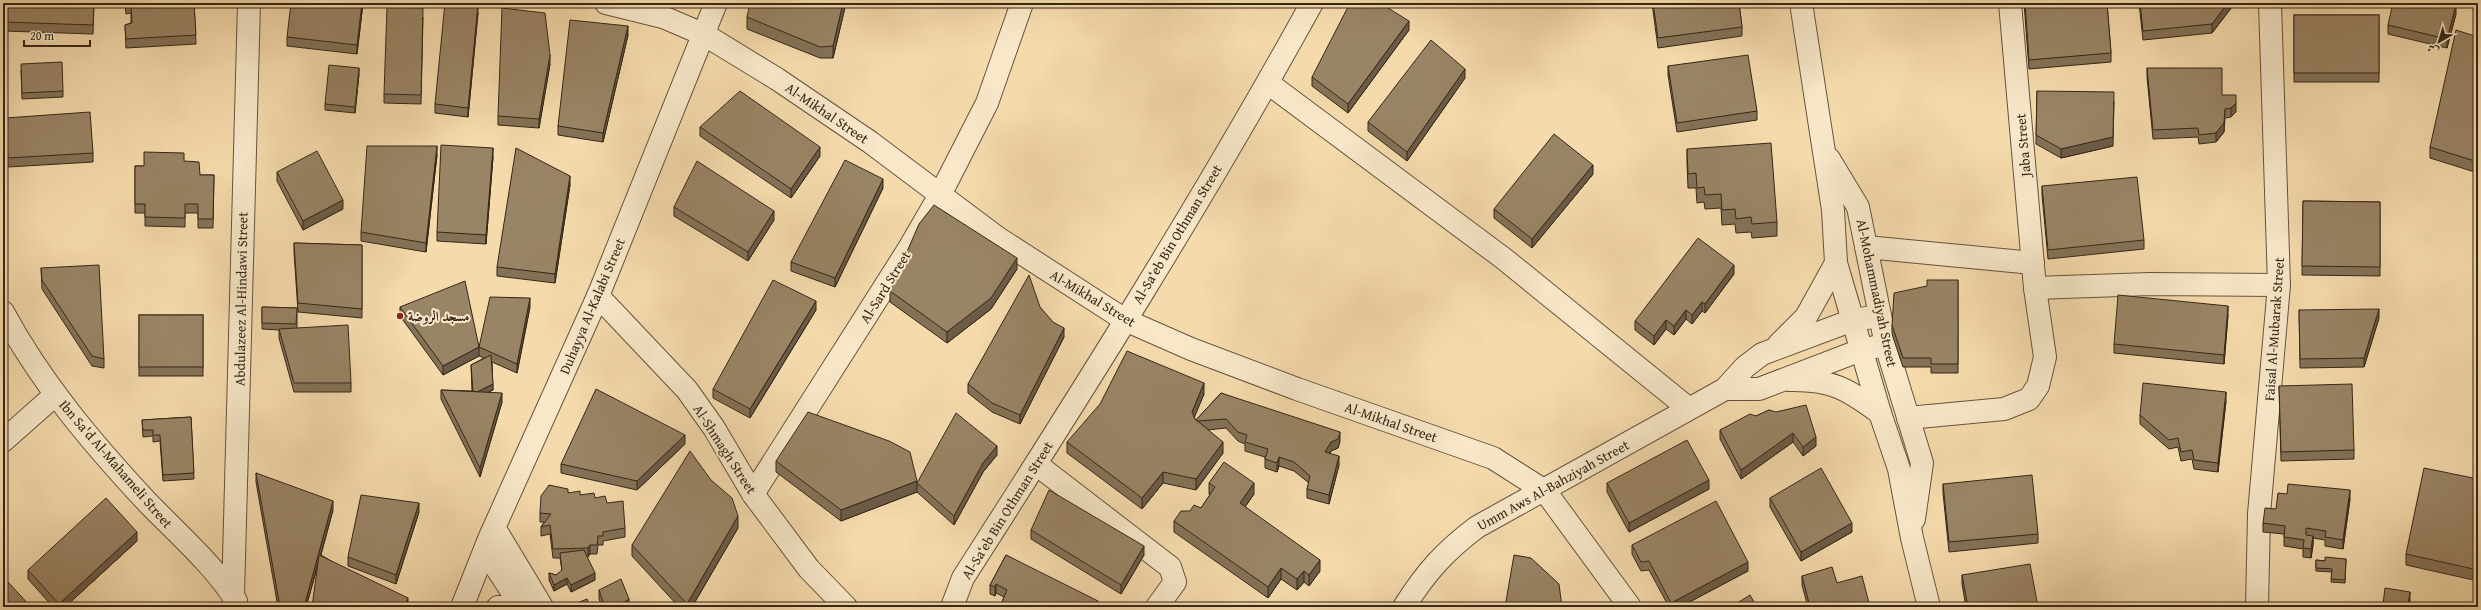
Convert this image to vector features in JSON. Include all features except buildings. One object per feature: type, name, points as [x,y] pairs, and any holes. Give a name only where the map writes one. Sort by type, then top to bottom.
[{"type":"street","name":"Abdulazeez Al-Hindawi Street","points":[[236,601],[249,3]]},
{"type":"street","name":"Al-Mikhal Street","points":[[606,3],[663,17],[705,34],[776,79],[870,142],[940,195],[1059,280],[1125,320],[1191,349],[1297,389],[1493,458],[1545,491]]},
{"type":"street","name":"Duhayya Al-Kalabi Street","points":[[462,607],[598,296],[705,34],[716,3]]},
{"type":"street","name":"Al-Sard Street","points":[[753,494],[908,250],[940,195],[987,103],[1022,3]]},
{"type":"street","name":"Al-Sa‘eb Bin Othman Street","points":[[952,607],[963,578],[1036,464],[1125,320],[1268,83],[1312,3]]},
{"type":"street","name":"Al-Mohammadiyah Street","points":[[1801,3],[1833,210],[1836,263],[1880,413],[1899,469],[1912,538],[1929,607]]},
{"type":"street","name":"Jaba Street","points":[[1908,418],[2004,408],[2029,399],[2038,386],[2045,357],[2035,288],[2010,3]]},
{"type":"street","name":"Faisal Al-Mubarak Street","points":[[2257,607],[2259,514],[2279,285],[2270,3]]},
{"type":"street","points":[[1268,83],[1503,258],[1688,408]]},
{"type":"street","name":"Al-Mohammadiyah Street","points":[[1823,148],[1858,207],[1886,345],[1922,463],[1912,538]]},
{"type":"street","points":[[1866,247],[2033,263]]},
{"type":"street","points":[[1762,354],[1784,341],[1806,317],[1836,263]]},
{"type":"street","points":[[2035,288],[2150,284],[2279,285]]},
{"type":"street","name":"Al-Shmagh Street","points":[[598,296],[687,390],[714,428],[753,494],[809,569],[846,607]]},
{"type":"street","name":"Ibn Sa'd Al-Mahameli Street","points":[[3,312],[24,351],[55,395],[104,454],[236,601]]},
{"type":"street","name":"Umm Aws Al-Bahziyah Street","points":[[1404,607],[1416,588],[1448,550],[1477,527],[1545,491],[1688,408],[1725,389],[1745,367],[1762,354],[1853,320],[1880,316]]},
{"type":"street","name":"Umm Aws Al-Bahziyah Street","points":[[1725,389],[1759,388],[1861,350],[1886,345]]},
{"type":"street","points":[[1776,381],[1832,384],[1846,389],[1880,413]]},
{"type":"street","points":[[3,441],[55,395]]},
{"type":"street","points":[[1036,464],[1170,567],[1175,582],[1157,607]]},
{"type":"street","points":[[1545,491],[1630,607]]},
{"type":"street","points":[[495,529],[542,607]]},
{"type":"street","points":[[486,552],[522,607]]},
{"type":"place","name":"مسجد الروضة","points":[[400,316]]}]
